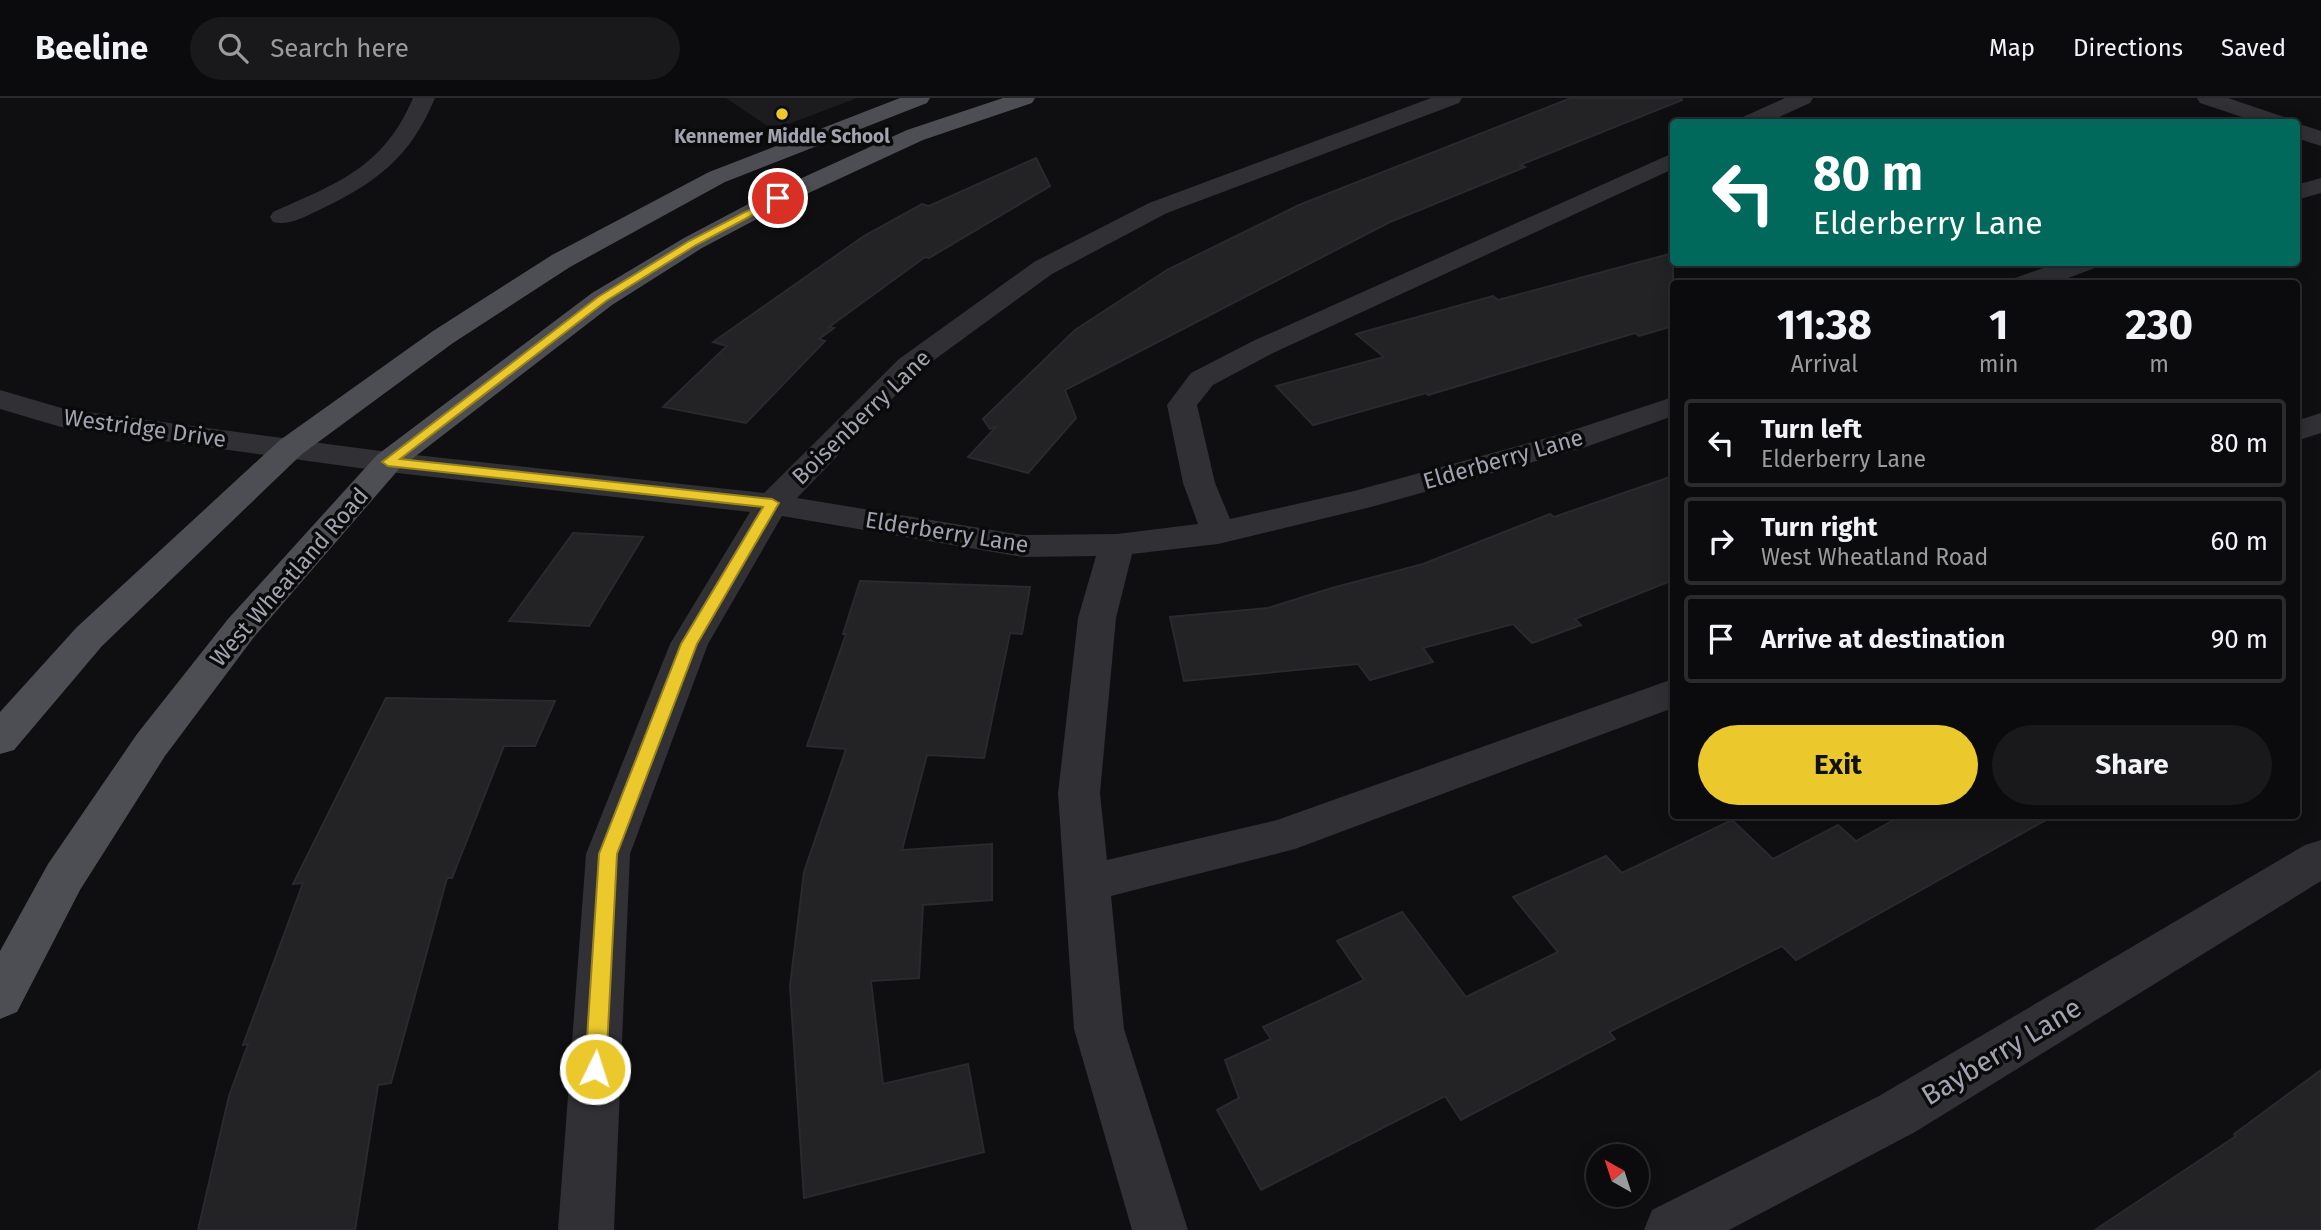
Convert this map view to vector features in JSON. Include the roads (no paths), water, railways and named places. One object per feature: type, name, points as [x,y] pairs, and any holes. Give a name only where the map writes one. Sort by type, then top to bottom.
[{"type":"main road","points":[[0,739],[89,637],[291,447],[443,337],[561,261],[717,177],[919,98]]},
{"type":"main road","name":"West Wheatland Road","points":[[0,997],[64,877],[151,745],[241,628],[388,462],[602,299],[692,243],[778,198],[915,135],[1024,98]]},
{"type":"street","points":[[282,216],[348,188],[390,157],[416,124],[424,98]]},
{"type":"street","name":"Boisenberry Lane","points":[[586,1230],[608,854],[689,644],[772,503],[909,365],[1043,268],[1158,208],[1451,98]]},
{"type":"street","points":[[1757,119],[1802,98]]},
{"type":"street","points":[[2208,98],[2268,119]]},
{"type":"street","points":[[2300,131],[2321,139]]},
{"type":"street","points":[[1218,533],[1199,483],[1182,405],[1202,379],[1263,347],[1670,161]]},
{"type":"street","points":[[2300,192],[2321,185]]},
{"type":"street","points":[[2031,280],[2049,267]]},
{"type":"street","name":"Westridge Drive","points":[[0,399],[61,418],[291,447]]},
{"type":"street","name":"Elderberry Lane","points":[[291,447],[388,462],[772,503],[1023,546],[1117,545],[1218,533],[1359,500],[1572,441],[1670,407]]},
{"type":"street","points":[[2300,430],[2321,422]]},
{"type":"street","points":[[1117,545],[1097,618],[1079,793],[1099,1029],[1160,1230]]},
{"type":"street","points":[[1087,883],[1280,837],[1670,694]]},
{"type":"street","name":"Bayberry Lane","points":[[1672,1230],[1897,1114],[2321,858]]},
{"type":"place","name":"Kennemer Middle School","points":[[782,114]]}]
